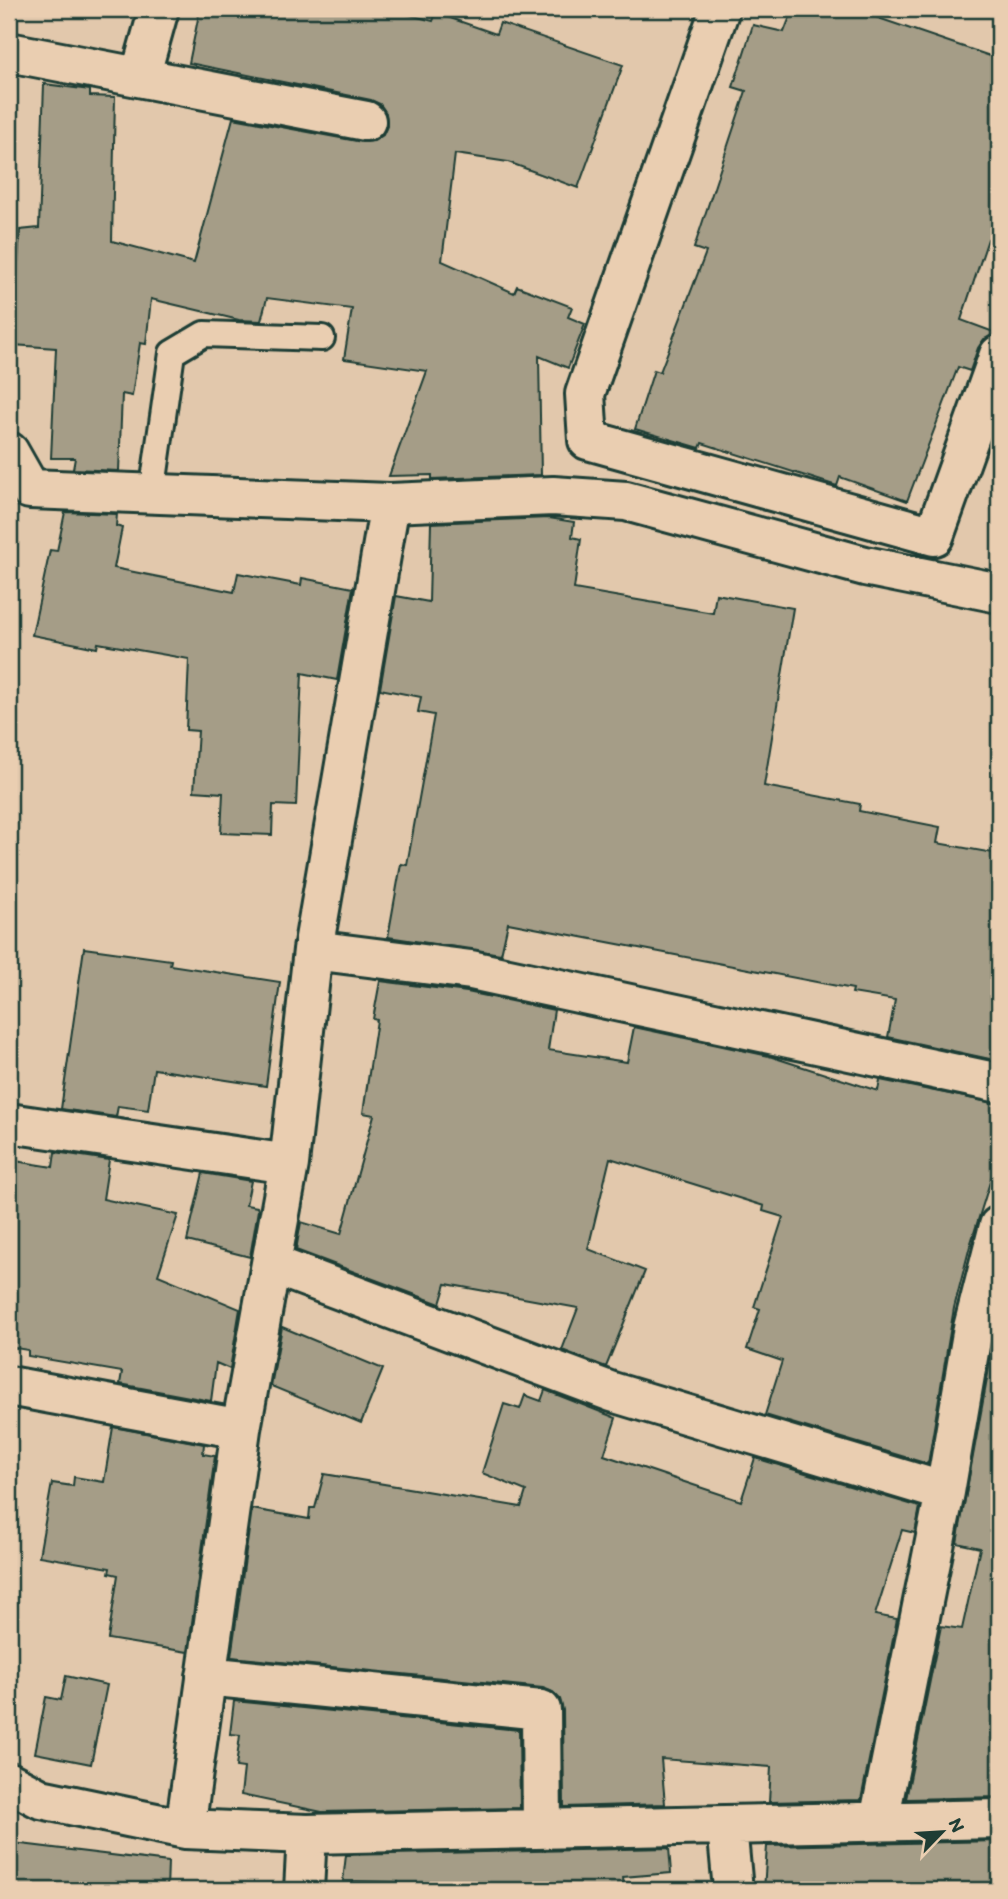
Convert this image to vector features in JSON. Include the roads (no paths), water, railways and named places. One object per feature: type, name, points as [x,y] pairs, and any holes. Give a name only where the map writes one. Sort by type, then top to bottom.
[{"type":"street","points":[[140,77],[159,9]]},
{"type":"street","points":[[720,9],[585,394],[588,440],[934,536],[999,355]]},
{"type":"street","points":[[9,52],[366,121]]},
{"type":"street","points":[[9,452],[30,489],[390,503],[553,496],[626,500],[865,566],[999,593]]},
{"type":"street","points":[[185,1829],[241,1429],[289,1164],[313,950],[390,503]]},
{"type":"street","points":[[313,950],[471,970],[999,1083]]},
{"type":"street","points":[[9,1123],[289,1164]]},
{"type":"street","points":[[879,1821],[945,1492],[974,1328],[999,1226]]},
{"type":"street","points":[[271,1264],[612,1392],[945,1492]]},
{"type":"street","points":[[9,1387],[241,1429]]},
{"type":"street","points":[[206,1676],[541,1710],[542,1829]]},
{"type":"street","points":[[9,1782],[41,1799],[185,1829],[307,1834],[999,1819]]},
{"type":"street","points":[[727,1826],[733,1890]]},
{"type":"street","points":[[304,1890],[307,1834]]},
{"type":"lane","points":[[152,494],[172,353],[204,334],[322,338]]}]
